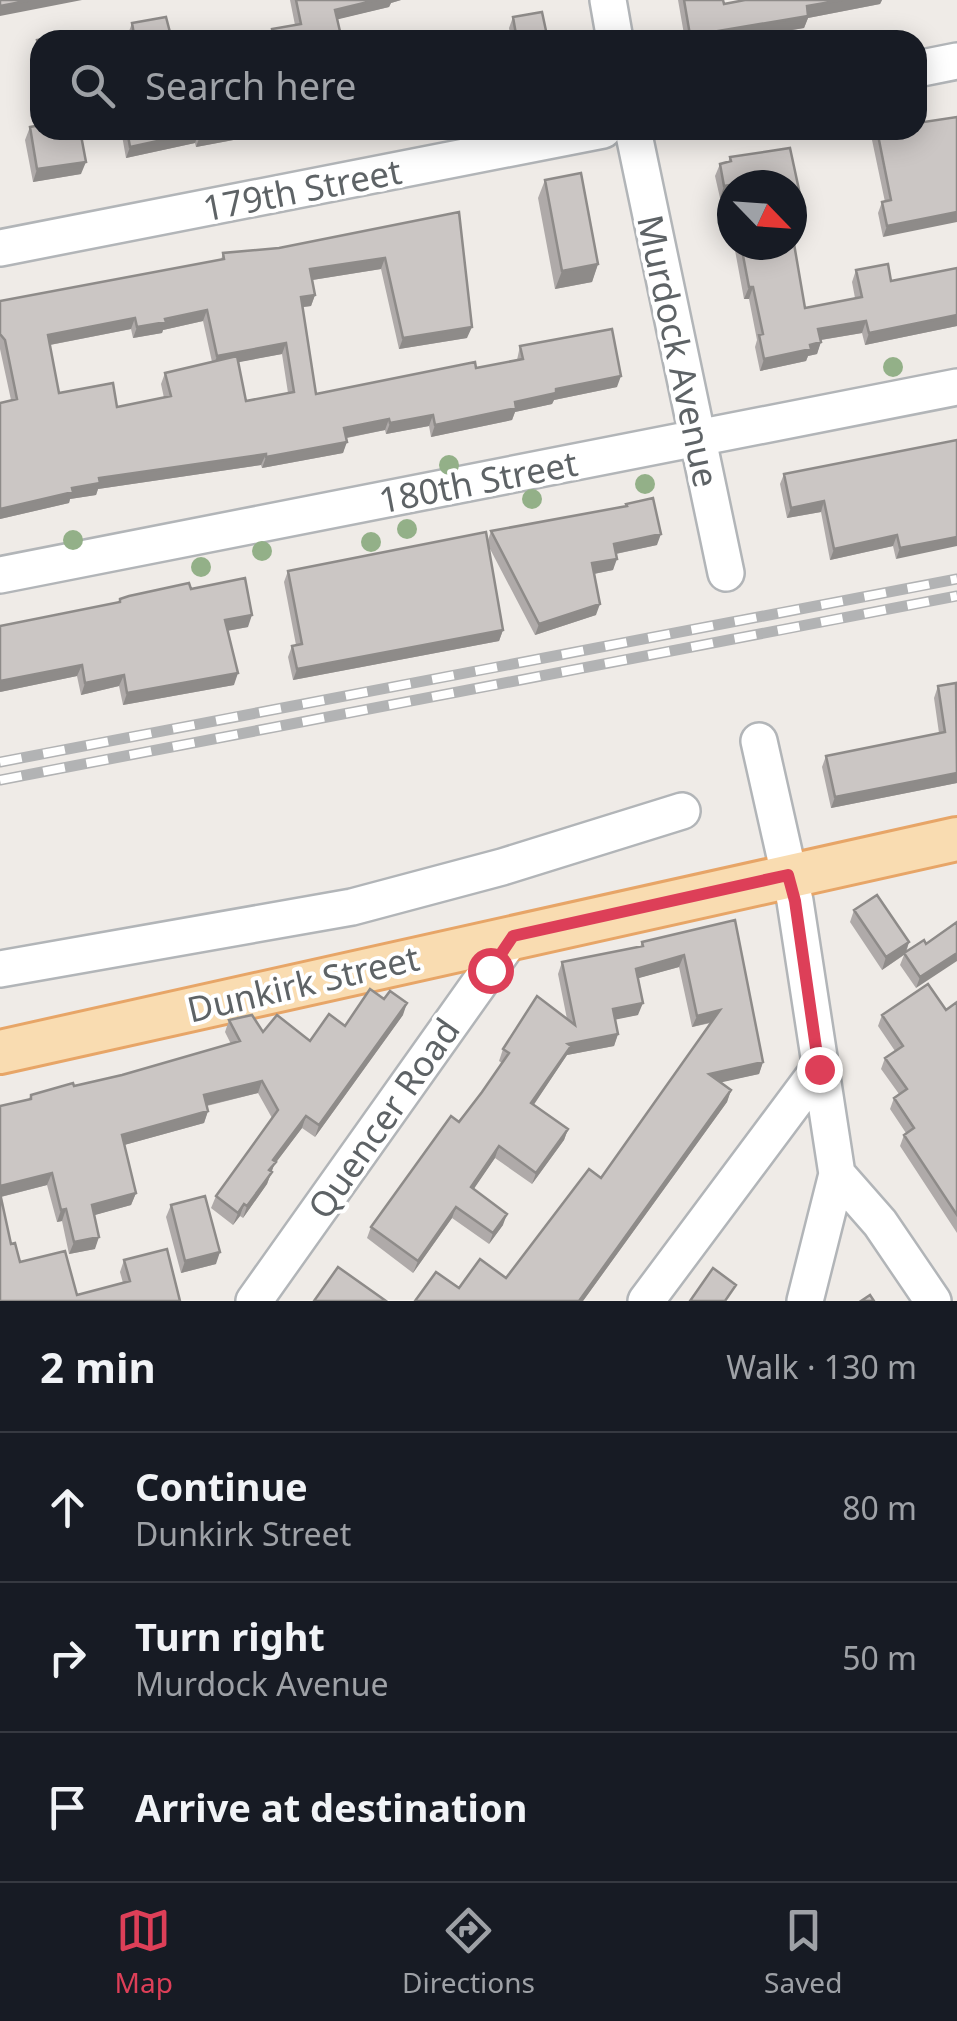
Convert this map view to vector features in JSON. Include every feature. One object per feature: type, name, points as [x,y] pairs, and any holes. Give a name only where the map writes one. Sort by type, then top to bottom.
[{"type":"main road","name":"Dunkirk Street","points":[[0,1052],[957,839]]},
{"type":"street","points":[[608,0],[614,30]]},
{"type":"street","points":[[927,67],[957,61]]},
{"type":"street","name":"179th Street","points":[[0,248],[552,140]]},
{"type":"street","name":"Murdock Avenue","points":[[635,140],[726,572]]},
{"type":"street","name":"180th Street","points":[[0,575],[957,387]]},
{"type":"street","points":[[759,741],[795,901],[836,1174],[805,1301]]},
{"type":"street","points":[[0,970],[352,907],[502,867],[682,811]]},
{"type":"street","name":"Quencer Road","points":[[254,1301],[513,936]]},
{"type":"street","points":[[646,1301],[819,1069]]},
{"type":"street","points":[[836,1174],[880,1223],[933,1301]]},
{"type":"building","points":[[0,0],[31,0],[0,6]]},
{"type":"building","points":[[296,0],[376,0],[335,10],[340,30],[272,30],[301,24]]},
{"type":"building","points":[[684,0],[723,0],[724,4],[745,0],[842,0],[807,6],[808,16],[724,30],[689,30]]},
{"type":"building","points":[[542,12],[546,30],[515,30],[513,17]]},
{"type":"building","points":[[166,17],[169,30],[133,30],[132,23]]},
{"type":"building","points":[[957,117],[957,212],[887,226],[882,202],[891,200],[879,140],[927,140],[927,122]]},
{"type":"building","points":[[32,140],[82,140],[86,162],[37,169]]},
{"type":"building","points":[[129,140],[162,140],[130,147]]},
{"type":"building","points":[[790,148],[795,170],[721,170],[720,164],[731,161],[730,157]]},
{"type":"building","points":[[581,173],[598,264],[562,271],[545,180]]},
{"type":"building","points":[[459,212],[472,327],[403,338],[385,258],[310,269],[315,295],[301,297],[316,394],[475,362],[476,368],[523,359],[520,346],[612,329],[621,376],[556,389],[556,393],[515,402],[516,408],[435,425],[433,415],[390,423],[389,419],[344,428],[347,442],[266,457],[99,478],[100,483],[72,488],[73,492],[0,509],[0,403],[17,399],[5,340],[0,334],[0,301],[224,259],[223,253],[279,248]],"holes":[[[207,310],[217,356],[286,343],[294,392],[246,401],[237,356],[165,373],[171,396],[117,407],[113,383],[59,393],[48,335],[135,318],[137,327]]]},
{"type":"building","points":[[744,260],[797,260],[805,308],[862,297],[856,270],[888,264],[891,281],[957,268],[957,315],[869,333],[866,321],[818,329],[821,342],[810,345],[811,349],[764,359],[759,335],[763,334],[753,287],[749,287]]},
{"type":"building","points":[[957,440],[957,537],[900,548],[897,535],[834,549],[824,501],[791,508],[784,474]]},
{"type":"building","points":[[653,498],[661,534],[614,544],[617,559],[592,563],[600,604],[539,624],[491,531]]},
{"type":"building","points":[[486,532],[503,630],[297,669],[292,646],[302,644],[288,571]]},
{"type":"building","points":[[245,578],[252,615],[225,620],[238,673],[127,693],[124,675],[85,683],[82,665],[0,681],[0,626],[120,602],[129,596],[189,583],[191,589]]},
{"type":"building","points":[[956,683],[957,773],[835,797],[826,756],[945,732],[938,686]]},
{"type":"building","points":[[877,895],[909,942],[886,957],[854,910]]},
{"type":"building","points":[[735,920],[763,1062],[709,1074],[731,1090],[579,1301],[415,1301],[436,1272],[459,1288],[480,1259],[506,1278],[589,1169],[601,1178],[720,1010],[697,1016],[684,955],[636,969],[643,1003],[613,1009],[618,1034],[568,1044],[571,1046],[531,1103],[568,1129],[536,1173],[499,1146],[471,1187],[507,1214],[493,1233],[456,1207],[418,1261],[371,1227],[451,1116],[459,1122],[482,1092],[509,1053],[503,1049],[537,996],[575,1025],[562,962],[643,946],[642,942]]},
{"type":"building","points":[[957,922],[957,953],[920,977],[904,953],[924,940],[926,944]]},
{"type":"building","points":[[928,984],[946,1010],[957,1002],[957,1215],[904,1135],[914,1128],[894,1098],[907,1089],[885,1058],[903,1046],[882,1015]]},
{"type":"building","points":[[370,989],[384,999],[390,991],[407,1003],[319,1125],[306,1116],[273,1160],[276,1162],[269,1170],[272,1172],[238,1213],[216,1196],[278,1110],[262,1081],[204,1095],[208,1111],[122,1135],[136,1193],[92,1205],[99,1237],[74,1242],[52,1173],[0,1186],[0,1106],[73,1083],[74,1086],[122,1075],[240,1041],[229,1020],[252,1015],[263,1032],[277,1015],[310,1041],[329,1014],[345,1026]]},
{"type":"building","points":[[0,1193],[11,1244],[15,1243],[20,1262],[65,1251],[77,1295],[130,1281],[124,1260],[167,1249],[180,1301],[0,1301]]},
{"type":"building","points":[[205,1196],[220,1252],[185,1261],[171,1205]]},
{"type":"building","points":[[338,1267],[386,1301],[314,1301]]},
{"type":"building","points":[[713,1268],[736,1285],[725,1301],[690,1301]]},
{"type":"railway","points":[[0,762],[957,579]]},
{"type":"railway","points":[[0,780],[957,596]]},
{"type":"route","points":[[490,970],[513,936],[788,875],[819,1069]]}]
